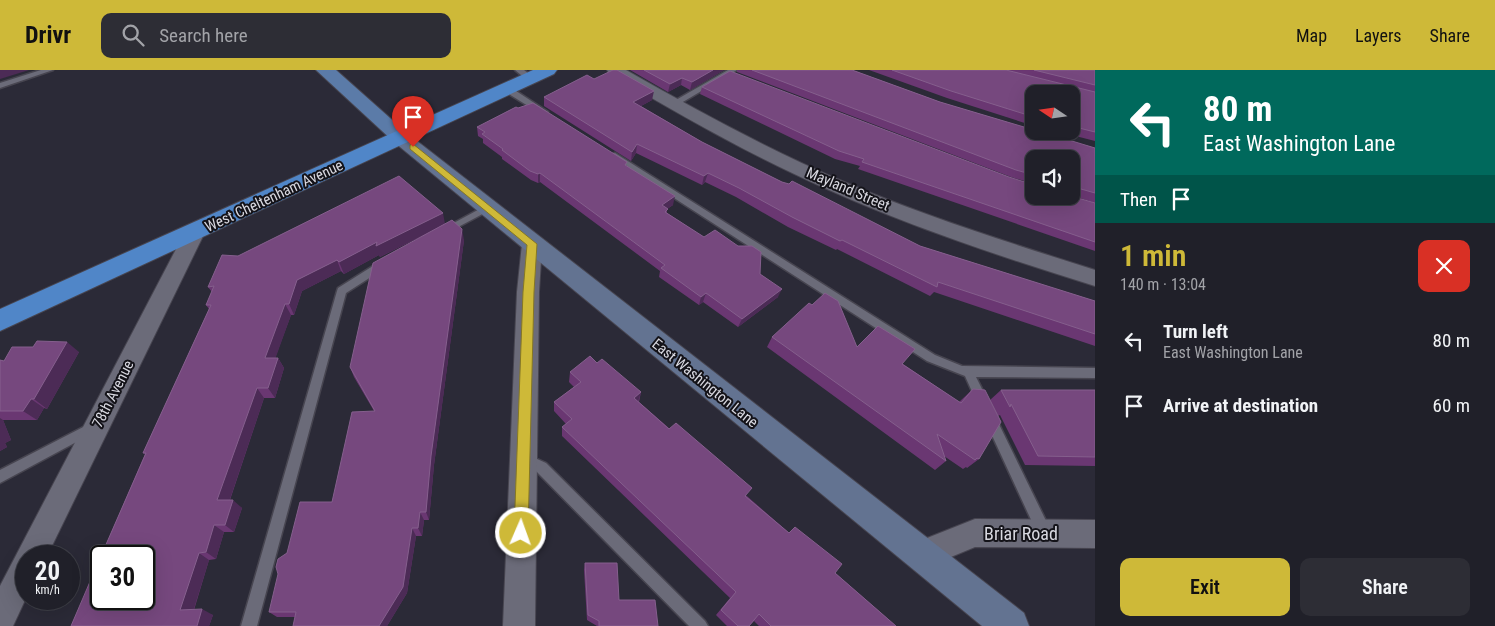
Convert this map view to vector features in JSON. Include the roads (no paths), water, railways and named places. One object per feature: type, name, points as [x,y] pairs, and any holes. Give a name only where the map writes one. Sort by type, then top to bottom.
[{"type":"highway","name":"West Cheltenham Avenue","points":[[0,322],[507,89],[524,74],[548,70]]},
{"type":"main road","points":[[325,70],[401,138]]},
{"type":"main road","name":"East Washington Lane","points":[[401,138],[1011,626]]},
{"type":"street","name":"Mayland Street","points":[[615,70],[673,104],[770,155],[836,186],[958,233],[1095,278]]},
{"type":"street","name":"78th Avenue","points":[[37,545],[195,232]]},
{"type":"street","points":[[519,626],[528,292],[532,244]]},
{"type":"street","name":"Briar Road","points":[[922,554],[975,533],[1095,534]]},
{"type":"street","points":[[0,619],[15,588]]},
{"type":"lane","points":[[0,86],[49,70]]},
{"type":"lane","points":[[673,104],[732,73]]},
{"type":"lane","points":[[507,89],[556,119]]},
{"type":"lane","points":[[606,150],[931,358],[961,371],[1095,374]]},
{"type":"lane","points":[[437,234],[487,208]]},
{"type":"lane","points":[[250,626],[342,291],[396,256]]},
{"type":"lane","points":[[968,371],[1045,533]]},
{"type":"lane","points":[[0,477],[97,425]]},
{"type":"lane","points":[[524,458],[540,467],[700,626]]}]
